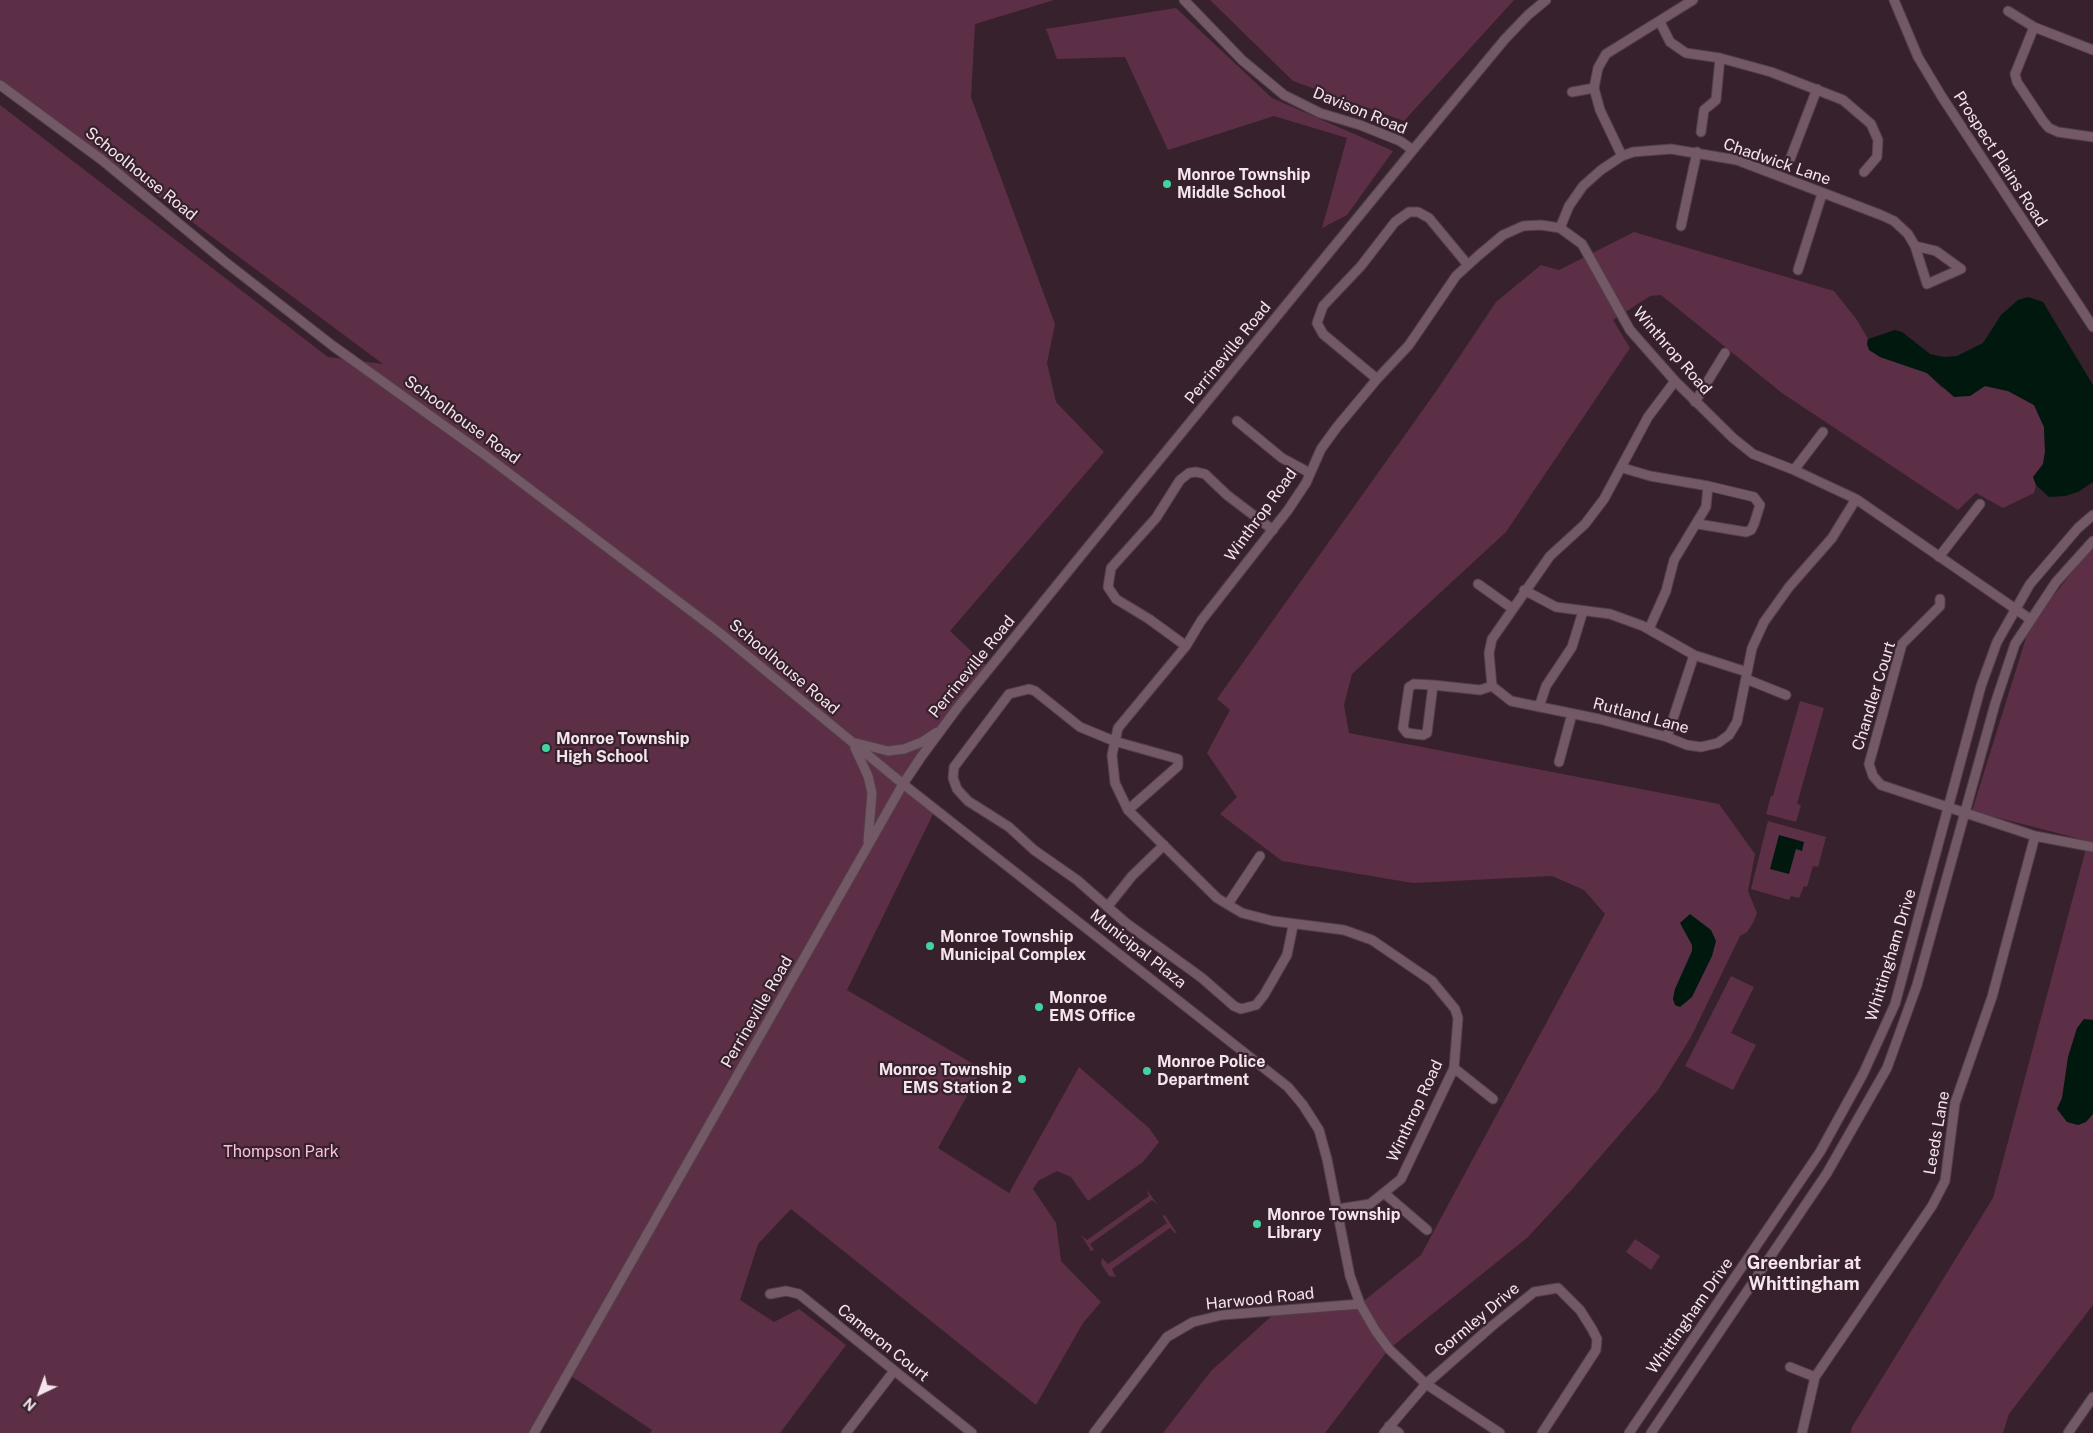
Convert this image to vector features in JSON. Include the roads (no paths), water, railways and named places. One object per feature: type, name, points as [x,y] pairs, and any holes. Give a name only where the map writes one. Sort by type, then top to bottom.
[{"type":"street","name":"Davison Road","points":[[1184,0],[1242,60],[1284,95],[1320,113],[1360,125],[1400,141],[1413,150]]},
{"type":"street","name":"Perrineville Road","points":[[534,1433],[903,784],[943,727],[1505,39],[1528,15],[1546,0]]},
{"type":"street","points":[[1622,156],[1600,110],[1594,88],[1598,68],[1606,54],[1693,0]]},
{"type":"street","name":"Prospect Plains Road","points":[[1894,0],[1918,57],[1942,98],[2093,327]]},
{"type":"street","points":[[2008,11],[2034,28],[2093,50]]},
{"type":"street","points":[[1660,22],[1670,42],[1686,53],[1720,58],[1770,72],[1817,88],[1843,100],[1871,124],[1878,140],[1877,157],[1864,172]]},
{"type":"street","points":[[2034,28],[2015,74],[2017,82],[2042,122],[2050,128],[2058,132],[2093,138]]},
{"type":"street","points":[[1701,132],[1704,110],[1716,100],[1720,58]]},
{"type":"street","name":"Schoolhouse Road","points":[[0,84],[102,160],[224,261],[333,346],[485,455],[720,633],[903,784]]},
{"type":"street","points":[[1572,92],[1594,88]]},
{"type":"street","points":[[1789,162],[1817,88]]},
{"type":"street","name":"Chadwick Lane","points":[[1560,228],[1569,206],[1583,186],[1601,170],[1622,156],[1650,149],[1671,148],[1737,160],[1894,222],[1908,234],[1915,246]]},
{"type":"street","points":[[1681,226],[1697,152]]},
{"type":"street","points":[[1798,270],[1822,194]]},
{"type":"street","points":[[1377,379],[1323,334],[1317,323],[1323,306],[1361,266],[1395,222],[1409,212],[1418,212],[1429,218],[1468,265]]},
{"type":"street","name":"Winthrop Road","points":[[1338,1209],[1370,1204],[1401,1178],[1454,1068],[1458,1018],[1445,994],[1432,981],[1372,940],[1344,930],[1293,926],[1242,913],[1217,898],[1128,810],[1114,783],[1112,755],[1114,741],[1118,728],[1186,646],[1201,621],[1273,530],[1310,473],[1321,449],[1377,379],[1409,345],[1456,276],[1503,235],[1523,226],[1541,225],[1560,228],[1582,244],[1630,330],[1695,402],[1733,438],[1753,454],[1794,470],[1856,499],[2030,619]]},
{"type":"street","points":[[1915,246],[1936,251],[1961,268],[1927,284],[1915,246]]},
{"type":"street","points":[[1695,402],[1725,354]]},
{"type":"street","points":[[1433,686],[1427,733],[1407,733],[1402,728],[1409,687],[1414,684],[1480,690],[1492,686],[1489,653],[1492,638],[1514,609],[1524,590],[1550,556],[1585,524],[1604,499],[1623,468],[1648,418],[1675,381]]},
{"type":"street","points":[[1237,421],[1282,458],[1310,473]]},
{"type":"street","points":[[1794,470],[1823,432]]},
{"type":"street","points":[[1623,468],[1650,476],[1708,486],[1754,497],[1760,505],[1758,515],[1751,530],[1746,532],[1698,524]]},
{"type":"street","points":[[1186,646],[1149,618],[1116,599],[1108,587],[1111,568],[1156,518],[1180,480],[1189,473],[1206,474],[1227,495],[1273,530]]},
{"type":"street","points":[[1649,629],[1666,591],[1674,560],[1698,524],[1706,507],[1708,486]]},
{"type":"street","name":"Rutland Lane","points":[[1492,686],[1511,701],[1667,737],[1687,745],[1701,747],[1718,743],[1729,735],[1738,722],[1752,648],[1764,622],[1790,587],[1832,538],[1856,499]]},
{"type":"street","points":[[1940,557],[1980,504]]},
{"type":"street","name":"Whittingham Drive","points":[[1629,1433],[1820,1152],[1863,1074],[1895,1004],[1981,686],[1997,642],[2014,608],[2030,584],[2064,543],[2093,515]]},
{"type":"street","name":"Whittingham Drive","points":[[1650,1433],[1827,1173],[1888,1068],[1917,984],[1995,704],[2016,644],[2030,619],[2056,582],[2093,541]]},
{"type":"street","points":[[1478,584],[1514,609]]},
{"type":"street","points":[[1524,590],[1556,607],[1610,614],[1649,629],[1694,655],[1747,676],[1786,695]]},
{"type":"street","name":"Chandler Court","points":[[1940,599],[1940,606],[1902,644],[1869,764],[1873,776],[1881,785],[2035,836],[2093,847]]},
{"type":"street","points":[[1539,707],[1546,686],[1572,647],[1583,611]]},
{"type":"street","points":[[1667,737],[1694,655]]},
{"type":"street","points":[[1128,810],[1179,763],[1178,759],[1114,741],[1080,727],[1035,691],[1022,689],[1008,694],[984,730],[957,762],[953,778],[957,789],[968,801],[1010,827],[1034,850],[1078,880],[1126,923],[1202,978],[1234,1006],[1241,1009],[1256,1005],[1264,995],[1287,955],[1293,926]]},
{"type":"street","points":[[1559,762],[1572,714]]},
{"type":"street","points":[[853,743],[888,751],[904,749],[922,742],[943,727]]},
{"type":"street","points":[[853,743],[868,776],[872,793],[871,824],[867,848]]},
{"type":"street","name":"Municipal Plaza","points":[[903,784],[1288,1087],[1304,1105],[1318,1130],[1327,1159],[1338,1209],[1350,1276],[1360,1304],[1389,1349],[1426,1384],[1500,1433]]},
{"type":"street","name":"Leeds Lane","points":[[1802,1433],[1815,1377],[1932,1206],[1946,1182],[1955,1103],[1992,997],[2035,836]]},
{"type":"street","points":[[1108,906],[1132,876],[1164,845]]},
{"type":"street","points":[[1228,904],[1260,856]]},
{"type":"street","points":[[1454,1068],[1493,1099]]},
{"type":"street","points":[[1384,1193],[1427,1230]]},
{"type":"street","name":"Gormley Drive","points":[[1426,1384],[1534,1292],[1558,1288],[1580,1310],[1592,1329],[1597,1339],[1596,1350],[1542,1433]]},
{"type":"street","name":"Cameron Court","points":[[770,1294],[786,1291],[799,1294],[970,1432]]},
{"type":"street","name":"Harwood Road","points":[[1094,1433],[1167,1337],[1193,1322],[1222,1315],[1360,1304]]},
{"type":"street","points":[[1790,1367],[1815,1377]]},
{"type":"street","points":[[846,1433],[894,1371]]},
{"type":"street","points":[[1399,1433],[1386,1429],[1426,1384]]},
{"type":"street","points":[[2068,1433],[2093,1397]]},
{"type":"place","name":"Monroe Township Middle School","points":[[1167,184]]},
{"type":"place","name":"Monroe Township High School","points":[[546,748]]},
{"type":"place","name":"Monroe Township Municipal Complex","points":[[930,946]]},
{"type":"place","name":"Monroe EMS Office","points":[[1039,1007]]},
{"type":"place","name":"Monroe Police Department","points":[[1147,1071]]},
{"type":"place","name":"Monroe Township EMS Station 2","points":[[1022,1079]]},
{"type":"place","name":"Monroe Township Library","points":[[1257,1224]]},
{"type":"district","name":"Greenbriar at Whittingham","points":[[1804,1273]]},
{"type":"park label","name":"Thompson Park","points":[[281,1152]]}]
